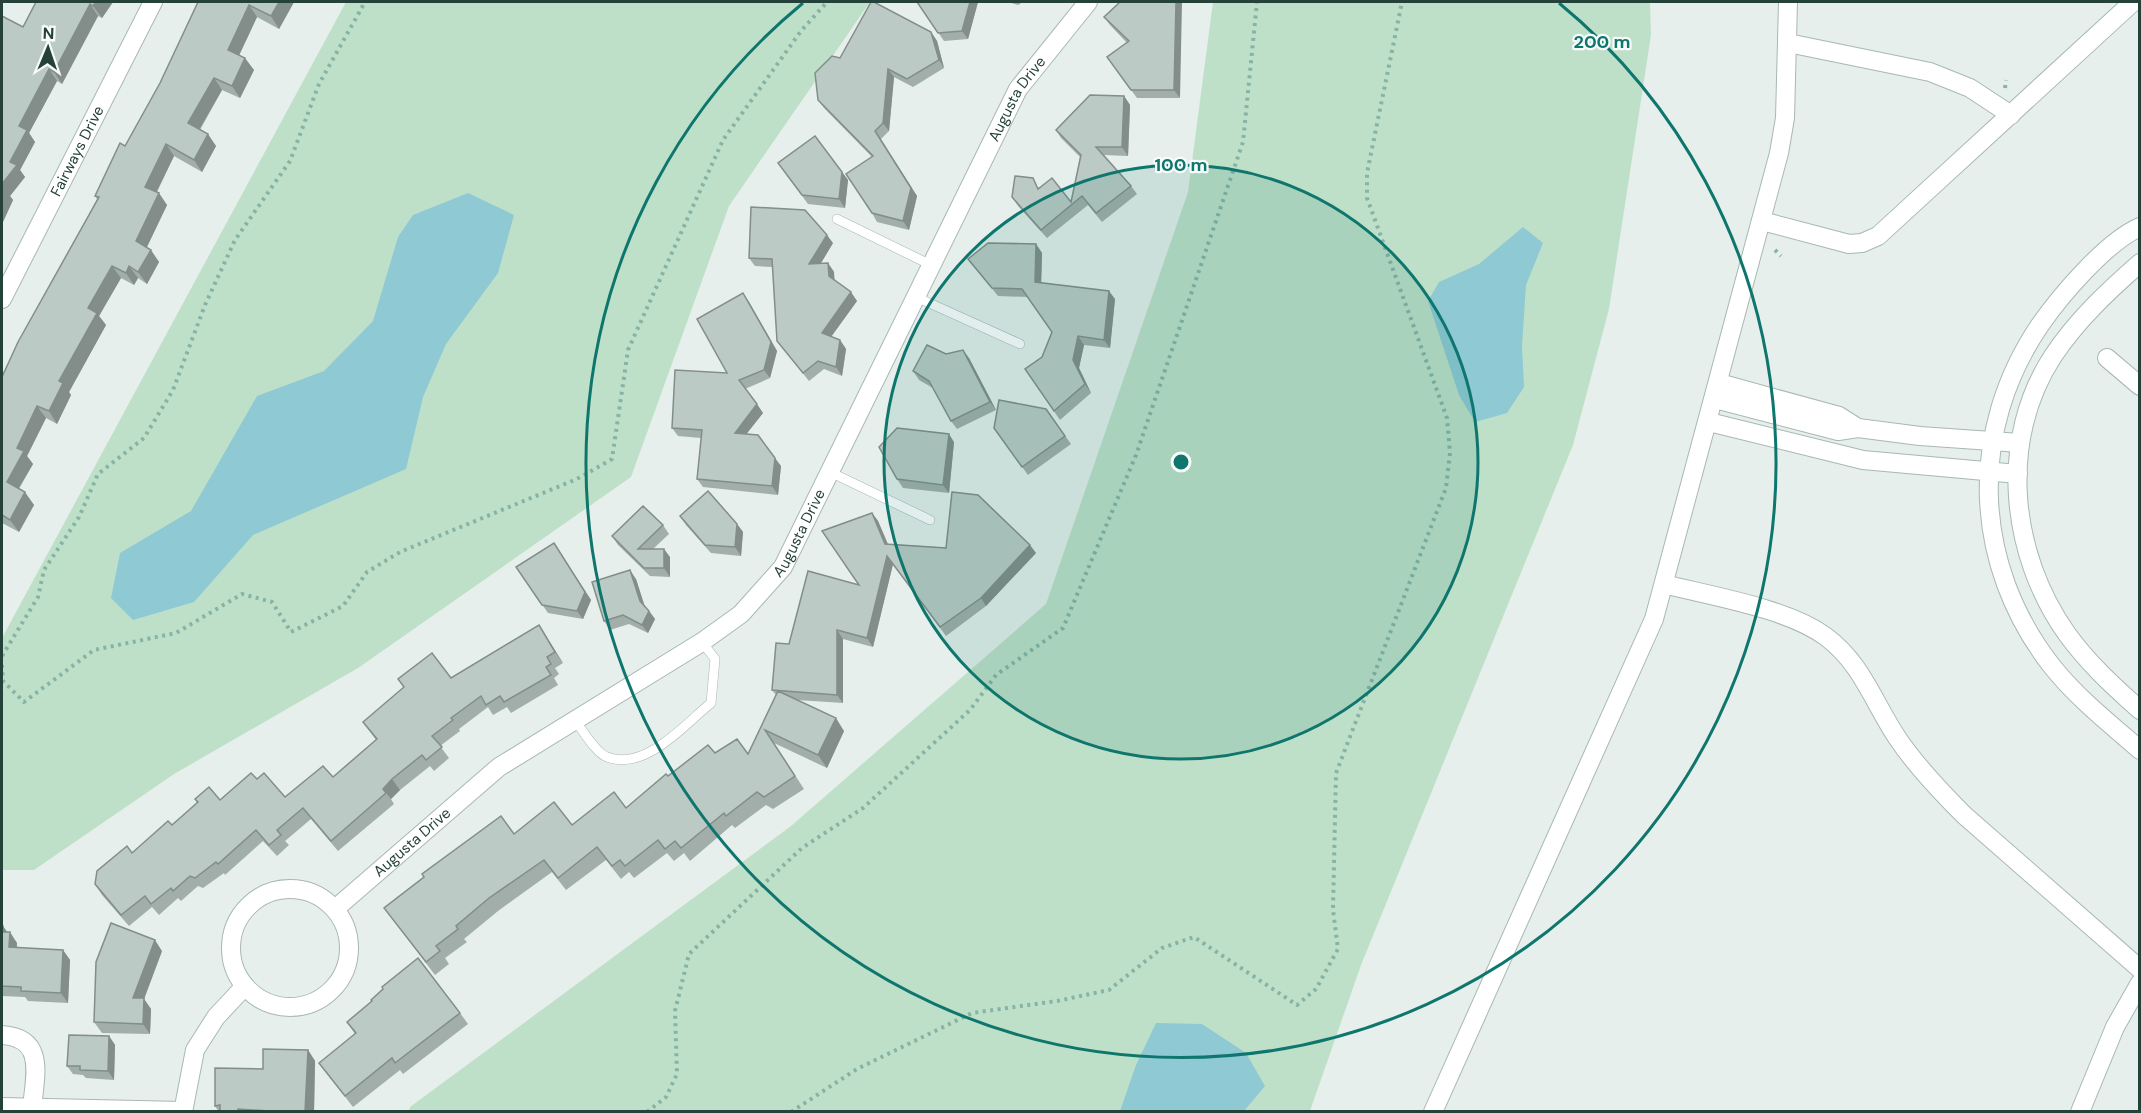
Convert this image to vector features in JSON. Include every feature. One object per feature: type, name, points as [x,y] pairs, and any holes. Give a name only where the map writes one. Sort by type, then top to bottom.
[{"type":"street","name":"Fairways Drive","points":[[2,299],[153,2]]},
{"type":"street","name":"Augusta Drive","points":[[335,909],[499,767],[576,722],[702,642],[741,614],[783,567],[1018,89],[1088,2]]},
{"type":"street","points":[[1433,1112],[1648,636],[1709,422],[1783,134],[1788,2]]},
{"type":"street","points":[[1762,221],[1843,243],[1862,243],[1874,239],[2133,2]]},
{"type":"street","points":[[1788,43],[1930,72],[1970,88],[2011,115]]},
{"type":"street","points":[[2139,227],[2128,232],[2074,282],[2047,315],[2010,378],[1991,441],[1989,473],[1994,539],[1998,560],[2028,628],[2050,664],[2067,683],[2139,750]]},
{"type":"street","points":[[2139,262],[2093,305],[2053,356],[2034,392],[2020,443],[2018,474],[2022,533],[2044,597],[2063,629],[2090,663],[2139,710]]},
{"type":"street","points":[[2107,358],[2139,386]]},
{"type":"street","points":[[1717,391],[1839,416],[1858,428],[2020,443]]},
{"type":"street","points":[[1709,422],[1863,460],[2018,474]]},
{"type":"street","points":[[1664,584],[1797,620],[1833,642],[1856,665],[1898,738],[1939,790],[1964,815],[2139,969]]},
{"type":"street","points":[[299,889],[319,896],[335,909],[344,925],[349,943],[347,961],[340,978],[328,992],[313,1002],[294,1006],[276,1005],[264,1000],[245,986],[234,968],[230,948],[234,928],[244,910],[259,897],[279,890],[299,889]]},
{"type":"street","points":[[2080,1112],[2115,1027],[2139,983]]},
{"type":"street","points":[[2,1107],[183,1111],[195,1050],[216,1017],[245,986]]},
{"type":"street","points":[[2,1035],[18,1036],[32,1047],[35,1066],[32,1108]]},
{"type":"lane","points":[[837,219],[931,265]]},
{"type":"lane","points":[[916,297],[1020,344]]},
{"type":"lane","points":[[830,472],[930,520]]},
{"type":"lane","points":[[576,722],[606,757],[629,761],[654,750],[711,703],[715,658],[702,642]]},
{"type":"path","points":[[2,656],[38,597],[44,570],[79,517],[98,474],[144,438],[173,390],[205,305],[235,240],[290,161],[319,84],[365,2]]},
{"type":"path","points":[[2,665],[3,681],[24,702],[94,650],[176,633],[242,594],[272,602],[291,632],[343,606],[367,572],[400,552],[577,479],[612,459],[628,350],[723,140],[801,31],[827,2]]},
{"type":"path","points":[[647,1112],[666,1097],[677,1074],[675,1011],[689,954],[802,848],[863,808],[970,710],[996,675],[1063,628],[1136,455],[1243,142],[1257,2]]},
{"type":"path","points":[[791,1112],[857,1069],[972,1013],[1057,1001],[1110,990],[1162,948],[1194,937],[1297,1005],[1316,989],[1322,979],[1338,949],[1333,910],[1336,774],[1446,488],[1450,453],[1447,418],[1367,198],[1367,173],[1402,2]]},
{"type":"path","points":[[2004,88],[2006,80]]},
{"type":"path","points":[[1775,250],[1780,256]]},
{"type":"green space","points":[[346,2],[870,2],[729,206],[631,477],[358,668],[174,774],[34,870],[2,870],[2,638]]},
{"type":"green space","points":[[1213,2],[1650,2],[1651,35],[1609,309],[1573,445],[1361,965],[1310,1111],[409,1112],[410,1107],[791,826],[1046,604],[1188,192]]},
{"type":"water","points":[[468,193],[514,215],[498,273],[446,344],[423,397],[406,469],[253,535],[194,602],[133,620],[111,598],[120,553],[191,511],[257,396],[324,371],[373,321],[398,237],[413,215]]},
{"type":"water","points":[[1523,227],[1543,243],[1526,285],[1522,346],[1524,387],[1507,413],[1475,422],[1459,395],[1428,301],[1439,282],[1479,264]]},
{"type":"water","points":[[1156,1023],[1202,1024],[1246,1053],[1265,1086],[1244,1111],[1120,1111],[1136,1065]]},
{"type":"building","points":[[36,2],[96,2],[93,6],[90,4],[54,72],[49,69],[19,126],[27,130],[10,162],[17,165],[2,184],[2,16],[23,27]]},
{"type":"building","points":[[198,2],[279,2],[271,16],[249,5],[228,50],[245,58],[232,86],[214,78],[188,123],[208,134],[194,160],[166,144],[145,187],[159,193],[136,241],[151,250],[138,272],[129,266],[126,273],[112,266],[88,308],[97,313],[59,381],[63,383],[49,411],[37,406],[17,448],[24,451],[7,482],[25,492],[10,520],[2,515],[2,377],[18,342],[99,197],[95,196],[120,143],[125,146],[160,83]]},
{"type":"building","points":[[871,2],[931,32],[939,60],[907,79],[888,69],[883,123],[875,131],[911,188],[903,221],[872,213],[846,174],[873,156],[818,100],[815,73],[832,56],[840,58]]},
{"type":"building","points":[[917,2],[970,2],[962,31],[938,33]]},
{"type":"building","points":[[1120,2],[1176,2],[1174,90],[1131,90],[1107,57],[1129,41],[1104,17]]},
{"type":"building","points":[[1090,95],[1124,96],[1122,147],[1096,147],[1131,186],[1096,213],[1082,196],[1041,230],[1012,197],[1015,176],[1033,178],[1038,189],[1052,178],[1071,202],[1081,155],[1056,130]]},
{"type":"building","points":[[815,136],[842,172],[839,199],[802,195],[778,163]]},
{"type":"building","points":[[751,207],[805,210],[827,235],[809,264],[828,263],[829,276],[851,292],[822,333],[840,340],[836,367],[818,361],[803,373],[777,341],[772,259],[749,258]]},
{"type":"building","points":[[988,243],[1036,244],[1035,282],[1109,291],[1104,340],[1078,336],[1073,360],[1085,384],[1054,411],[1025,369],[1042,357],[1052,332],[1022,289],[992,288],[968,259]]},
{"type":"building","points":[[743,293],[771,342],[764,370],[739,380],[757,404],[735,433],[758,435],[775,458],[772,486],[697,479],[702,430],[672,428],[675,370],[727,373],[697,319]]},
{"type":"building","points":[[927,345],[946,354],[963,350],[990,402],[951,421],[929,381],[913,371]]},
{"type":"building","points":[[999,400],[1046,409],[1065,436],[1022,467],[994,428]]},
{"type":"building","points":[[897,428],[949,434],[943,485],[897,479],[879,447]]},
{"type":"building","points":[[708,491],[737,524],[735,547],[705,545],[680,516]]},
{"type":"building","points":[[952,492],[978,495],[1030,545],[981,598],[940,627],[887,556],[867,638],[837,630],[837,695],[772,690],[776,643],[789,644],[808,571],[859,585],[822,531],[872,513],[885,544],[946,548]]},
{"type":"building","points":[[643,506],[663,525],[638,549],[664,549],[664,568],[644,568],[612,536]]},
{"type":"building","points":[[554,543],[585,592],[577,611],[542,605],[516,567]]},
{"type":"building","points":[[630,570],[640,601],[649,611],[642,625],[623,615],[604,621],[592,582]]},
{"type":"building","points":[[539,625],[555,652],[547,657],[551,664],[546,667],[551,675],[504,702],[500,696],[486,705],[481,696],[451,718],[453,720],[432,736],[442,747],[426,760],[422,755],[392,779],[383,789],[386,793],[331,841],[303,808],[277,830],[281,835],[269,845],[256,830],[218,864],[216,862],[195,878],[190,876],[173,891],[171,888],[151,904],[145,896],[121,915],[95,884],[97,871],[127,846],[132,853],[168,821],[172,825],[198,802],[195,799],[209,787],[220,800],[251,773],[257,779],[264,773],[285,797],[323,766],[333,777],[377,739],[363,722],[404,687],[398,679],[432,653],[451,678]]},
{"type":"building","points":[[778,691],[836,718],[818,755],[765,730],[795,776],[764,797],[757,792],[726,816],[724,813],[681,848],[675,841],[665,849],[658,840],[625,866],[620,860],[612,866],[597,847],[558,878],[544,860],[489,898],[456,926],[458,929],[436,946],[440,951],[426,962],[384,908],[424,877],[422,874],[501,816],[514,834],[554,802],[572,825],[614,792],[626,808],[666,774],[668,776],[708,745],[715,753],[737,739],[748,754]]},
{"type":"building","points":[[111,923],[155,940],[133,998],[144,998],[143,1024],[94,1022],[96,962]]},
{"type":"building","points":[[2,926],[3,932],[10,932],[9,947],[63,950],[61,993],[21,991],[21,987],[2,986]]},
{"type":"building","points":[[418,958],[460,1013],[395,1063],[392,1058],[345,1096],[319,1063],[356,1033],[347,1022],[372,1001],[383,989],[382,987]]},
{"type":"building","points":[[69,1035],[109,1036],[108,1071],[80,1070],[80,1066],[67,1066]]},
{"type":"building","points":[[263,1049],[308,1050],[305,1112],[238,1109],[238,1112],[220,1112],[220,1105],[215,1106],[215,1068],[263,1069]]}]
